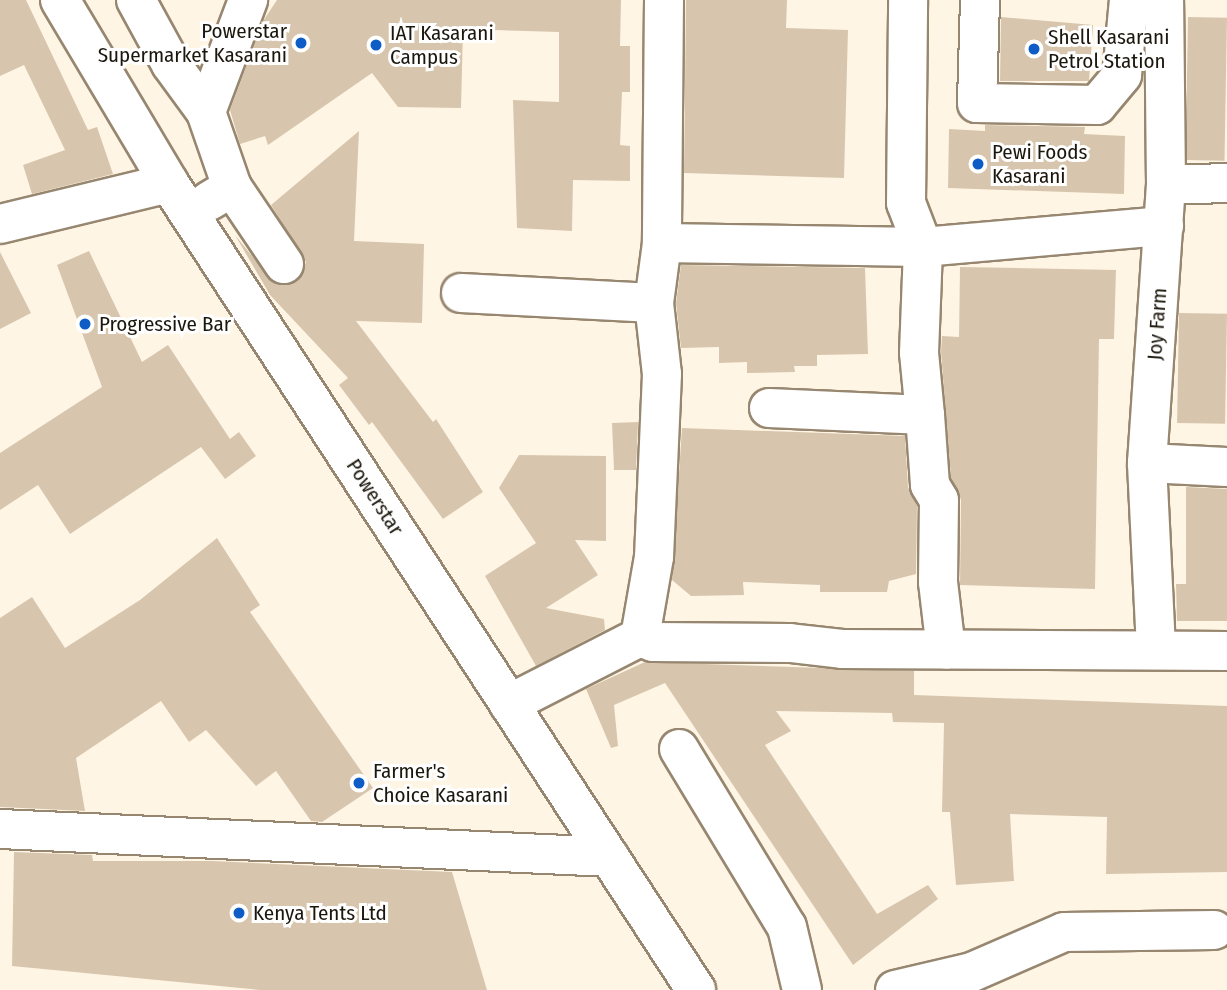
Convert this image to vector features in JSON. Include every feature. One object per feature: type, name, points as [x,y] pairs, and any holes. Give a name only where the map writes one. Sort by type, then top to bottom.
[{"type":"street","name":"Powerstar","points":[[60,0],[179,198],[696,990]]},
{"type":"street","points":[[136,0],[171,64],[206,112],[232,187],[284,264]]},
{"type":"street","points":[[206,112],[248,0]]},
{"type":"street","points":[[640,637],[654,557],[661,400],[654,303],[662,243],[664,0]]},
{"type":"street","points":[[908,0],[905,203],[923,247],[919,353],[930,485],[939,500],[938,582],[946,650]]},
{"type":"street","points":[[980,0],[977,103],[1097,105],[1122,75],[1129,0]]},
{"type":"street","name":"Joy Farm","points":[[1156,648],[1147,463],[1166,185],[1164,0]]},
{"type":"street","points":[[1166,185],[1227,183]]},
{"type":"street","points":[[0,224],[179,198],[232,187]]},
{"type":"street","points":[[662,243],[923,247],[1164,226]]},
{"type":"street","points":[[460,293],[654,303]]},
{"type":"street","points":[[769,408],[925,415]]},
{"type":"street","points":[[1147,463],[1227,467]]},
{"type":"street","points":[[509,704],[640,637],[653,642],[946,650],[1156,648],[1227,651]]},
{"type":"street","points":[[679,749],[788,927],[802,990]]},
{"type":"street","points":[[0,829],[608,857]]},
{"type":"street","points":[[895,990],[972,972],[1064,932],[1214,930]]},
{"type":"building","points":[[0,0],[26,0],[88,130],[97,127],[113,174],[32,194],[23,165],[65,150],[24,65],[0,76]]},
{"type":"building","points":[[277,0],[621,0],[620,46],[630,46],[630,92],[622,92],[620,145],[630,146],[630,181],[573,180],[572,231],[517,228],[513,100],[559,102],[559,32],[463,29],[461,108],[398,107],[372,73],[268,145],[265,136],[240,144],[230,110],[263,21]]},
{"type":"building","points":[[686,0],[787,0],[786,28],[848,30],[844,178],[684,173]]},
{"type":"building","points":[[1001,17],[1093,25],[1089,81],[1000,81]]},
{"type":"building","points":[[1188,17],[1227,18],[1224,161],[1186,160]]},
{"type":"building","points":[[985,125],[1085,127],[1084,134],[1125,136],[1124,194],[948,188],[949,129],[985,131]]},
{"type":"building","points":[[359,131],[354,241],[424,244],[422,323],[356,321],[433,422],[436,419],[483,492],[443,519],[372,422],[369,425],[339,385],[348,378],[270,295],[235,235],[274,283],[297,282],[306,262],[271,205]]},
{"type":"building","points":[[89,251],[142,362],[168,345],[230,439],[239,432],[256,456],[225,479],[201,447],[70,534],[38,485],[0,510],[0,453],[102,387],[57,265]]},
{"type":"building","points":[[0,252],[31,313],[0,329]]},
{"type":"building","points":[[681,265],[865,268],[868,354],[817,355],[817,366],[794,366],[795,372],[747,373],[747,362],[719,363],[719,347],[681,348],[676,303]]},
{"type":"building","points":[[960,267],[1116,270],[1114,339],[1099,339],[1095,589],[960,585],[961,500],[951,478],[941,352],[942,336],[959,337]]},
{"type":"building","points":[[1179,313],[1227,314],[1225,424],[1177,423]]},
{"type":"building","points":[[638,422],[636,470],[614,470],[612,423]]},
{"type":"building","points":[[682,428],[905,436],[908,487],[917,506],[916,574],[889,581],[887,592],[820,592],[820,585],[743,582],[744,595],[691,596],[672,580]]},
{"type":"building","points":[[519,455],[606,456],[606,541],[575,540],[598,575],[546,608],[604,619],[605,630],[536,666],[485,576],[536,543],[499,488]]},
{"type":"building","points":[[1186,487],[1227,489],[1227,621],[1177,621],[1176,584],[1186,584]]},
{"type":"building","points":[[217,538],[260,605],[250,612],[373,788],[322,822],[311,821],[276,771],[256,786],[206,730],[189,742],[161,701],[76,758],[85,811],[0,807],[0,618],[32,597],[65,648],[140,600]]},
{"type":"building","points":[[645,662],[914,671],[914,695],[1227,706],[1227,872],[1106,874],[1107,817],[1010,814],[1014,881],[956,885],[950,812],[942,812],[944,723],[893,722],[892,713],[776,711],[791,731],[765,745],[877,914],[928,885],[938,899],[853,965],[665,683],[614,705],[618,746],[611,748],[586,689]]},
{"type":"building","name":"Kenya Tents Ltd","points":[[14,852],[92,855],[93,861],[212,861],[452,872],[487,990],[260,990],[12,966]]},
{"type":"place","name":"Powerstar Supermarket Kasarani","points":[[301,43]]},
{"type":"place","name":"IAT Kasarani Campus","points":[[376,45]]},
{"type":"place","name":"Shell Kasarani Petrol Station","points":[[1034,49]]},
{"type":"place","name":"Pewi Foods Kasarani","points":[[978,164]]},
{"type":"place","name":"Progressive Bar","points":[[85,324]]},
{"type":"place","name":"Farmer's Choice Kasarani","points":[[359,783]]},
{"type":"place","name":"Kenya Tents Ltd","points":[[239,913]]}]
